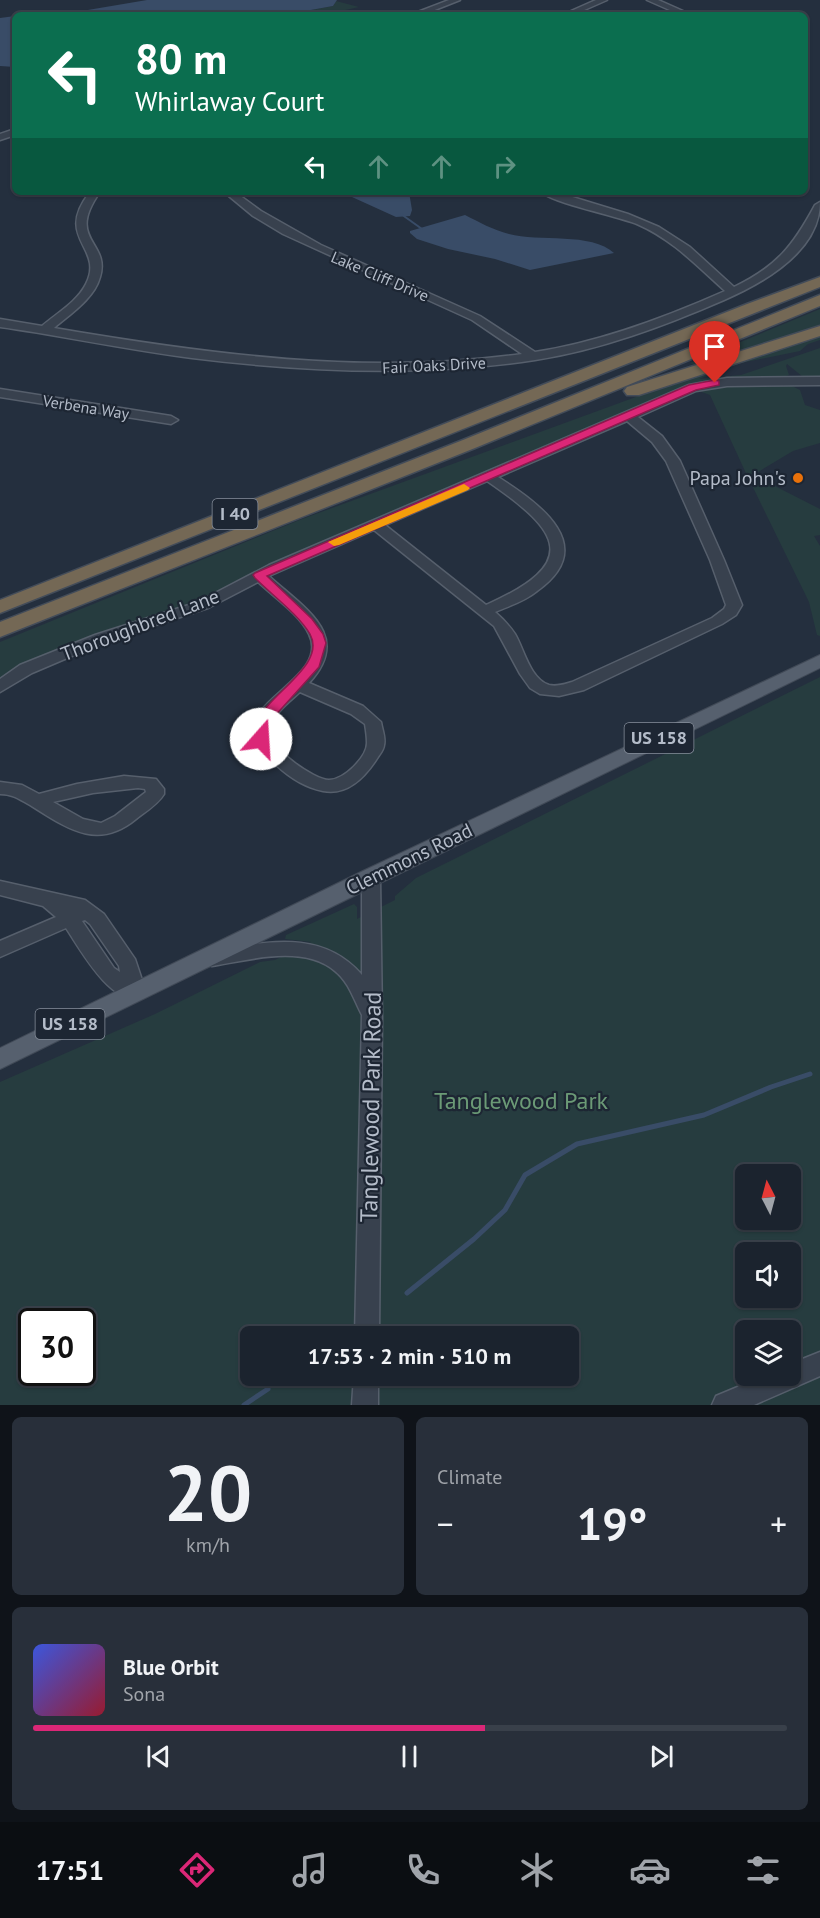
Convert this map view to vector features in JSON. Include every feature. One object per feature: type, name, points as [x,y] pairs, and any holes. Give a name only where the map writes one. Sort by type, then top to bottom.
[{"type":"highway","points":[[753,307],[820,266]]},
{"type":"highway","name":"I 40","points":[[0,607],[820,282]]},
{"type":"highway","name":"I 40","points":[[0,630],[469,444],[820,300]]},
{"type":"highway","points":[[469,444],[498,439],[697,369],[820,332]]},
{"type":"main road","name":"Clemmons Road","points":[[0,1059],[371,877],[820,662]]},
{"type":"street","points":[[422,12],[456,0]]},
{"type":"street","points":[[573,12],[603,0]]},
{"type":"street","points":[[651,0],[681,12]]},
{"type":"street","points":[[44,330],[88,291],[95,278],[96,269],[81,230],[80,217],[82,209],[93,195]]},
{"type":"street","name":"Lake Cliff Drive","points":[[233,195],[255,213],[287,233],[328,254],[477,318],[532,357]]},
{"type":"street","points":[[566,195],[620,214],[666,236],[734,292]]},
{"type":"street","name":"Fair Oaks Drive","points":[[0,323],[192,354],[370,368],[434,368],[532,357],[606,341],[656,324],[734,292],[766,273],[794,249],[820,205]]},
{"type":"street","name":"Thoroughbred Lane","points":[[0,687],[26,669],[101,638],[203,605],[259,575],[693,388],[708,384],[820,381]]},
{"type":"street","name":"Verbena Way","points":[[0,393],[171,420]]},
{"type":"street","points":[[376,525],[486,611],[509,635],[531,682],[539,688],[553,691],[578,686],[717,621],[731,612],[733,599],[683,480],[657,439],[629,416]]},
{"type":"street","points":[[486,611],[522,594],[540,582],[552,567],[557,552],[556,538],[548,521],[524,500],[490,477]]},
{"type":"street","points":[[259,575],[307,622],[320,641],[320,650],[315,664],[266,717],[260,733],[263,743],[297,772],[317,785],[333,786],[348,781],[376,745],[373,722],[351,707],[298,685]]},
{"type":"street","points":[[0,788],[18,790],[36,801],[80,824],[99,831],[121,821],[155,794],[155,789],[150,783],[134,782],[83,789],[36,801]]},
{"type":"street","name":"Tanglewood Park Road","points":[[367,1326],[372,1018],[371,877]]},
{"type":"street","points":[[0,888],[49,900],[79,915],[107,974],[136,992]]},
{"type":"street","points":[[0,949],[79,915]]},
{"type":"street","points":[[208,958],[283,948],[306,949],[321,954],[336,961],[351,975],[364,995],[372,1018]]},
{"type":"street","points":[[725,1405],[820,1364]]},
{"type":"street","points":[[366,1386],[366,1405]]},
{"type":"green space","points":[[336,1],[359,7],[336,12],[300,12],[333,6]]},
{"type":"green space","points":[[820,309],[820,326],[694,365],[690,363]]},
{"type":"green space","points":[[820,336],[820,340],[808,344],[800,351],[741,363],[699,379],[741,375],[820,348],[820,376],[802,376],[787,364],[789,375],[783,377],[714,381],[688,386],[266,567],[203,600],[0,679],[0,642],[302,519],[644,394]]},
{"type":"green space","points":[[790,385],[800,390],[805,405],[820,410],[820,443],[793,451],[758,472],[765,481],[820,509],[820,535],[814,536],[820,546],[820,636],[817,635],[809,602],[710,395],[696,390],[723,386]]},
{"type":"green space","name":"Tanglewood Park","points":[[820,677],[820,1405],[0,1405],[0,1082],[155,1014],[260,962],[275,960],[311,942],[285,939],[286,935],[354,904],[357,907],[357,919],[395,900],[395,896],[416,878]]},
{"type":"water","points":[[147,0],[337,0],[333,6],[300,12],[76,12]]},
{"type":"water","points":[[12,16],[12,67],[0,66],[0,18]]},
{"type":"water","points":[[348,195],[410,195],[412,210],[410,216],[396,217]]},
{"type":"water","points":[[465,215],[509,234],[592,242],[614,253],[530,270],[495,259],[448,249],[417,239],[410,233],[410,231]]},
{"type":"waterway","points":[[401,214],[422,229]]},
{"type":"waterway","points":[[407,1293],[474,1239],[505,1210],[525,1175],[577,1144],[704,1115],[771,1087],[810,1074]]},
{"type":"waterway","points":[[244,1405],[268,1389]]},
{"type":"slow traffic","points":[[334,542],[464,488]]},
{"type":"place","name":"Papa John's","points":[[798,478]]},
{"type":"route","points":[[261,739],[260,733],[266,717],[315,664],[320,650],[320,641],[307,622],[259,575],[700,385],[715,383]]}]
